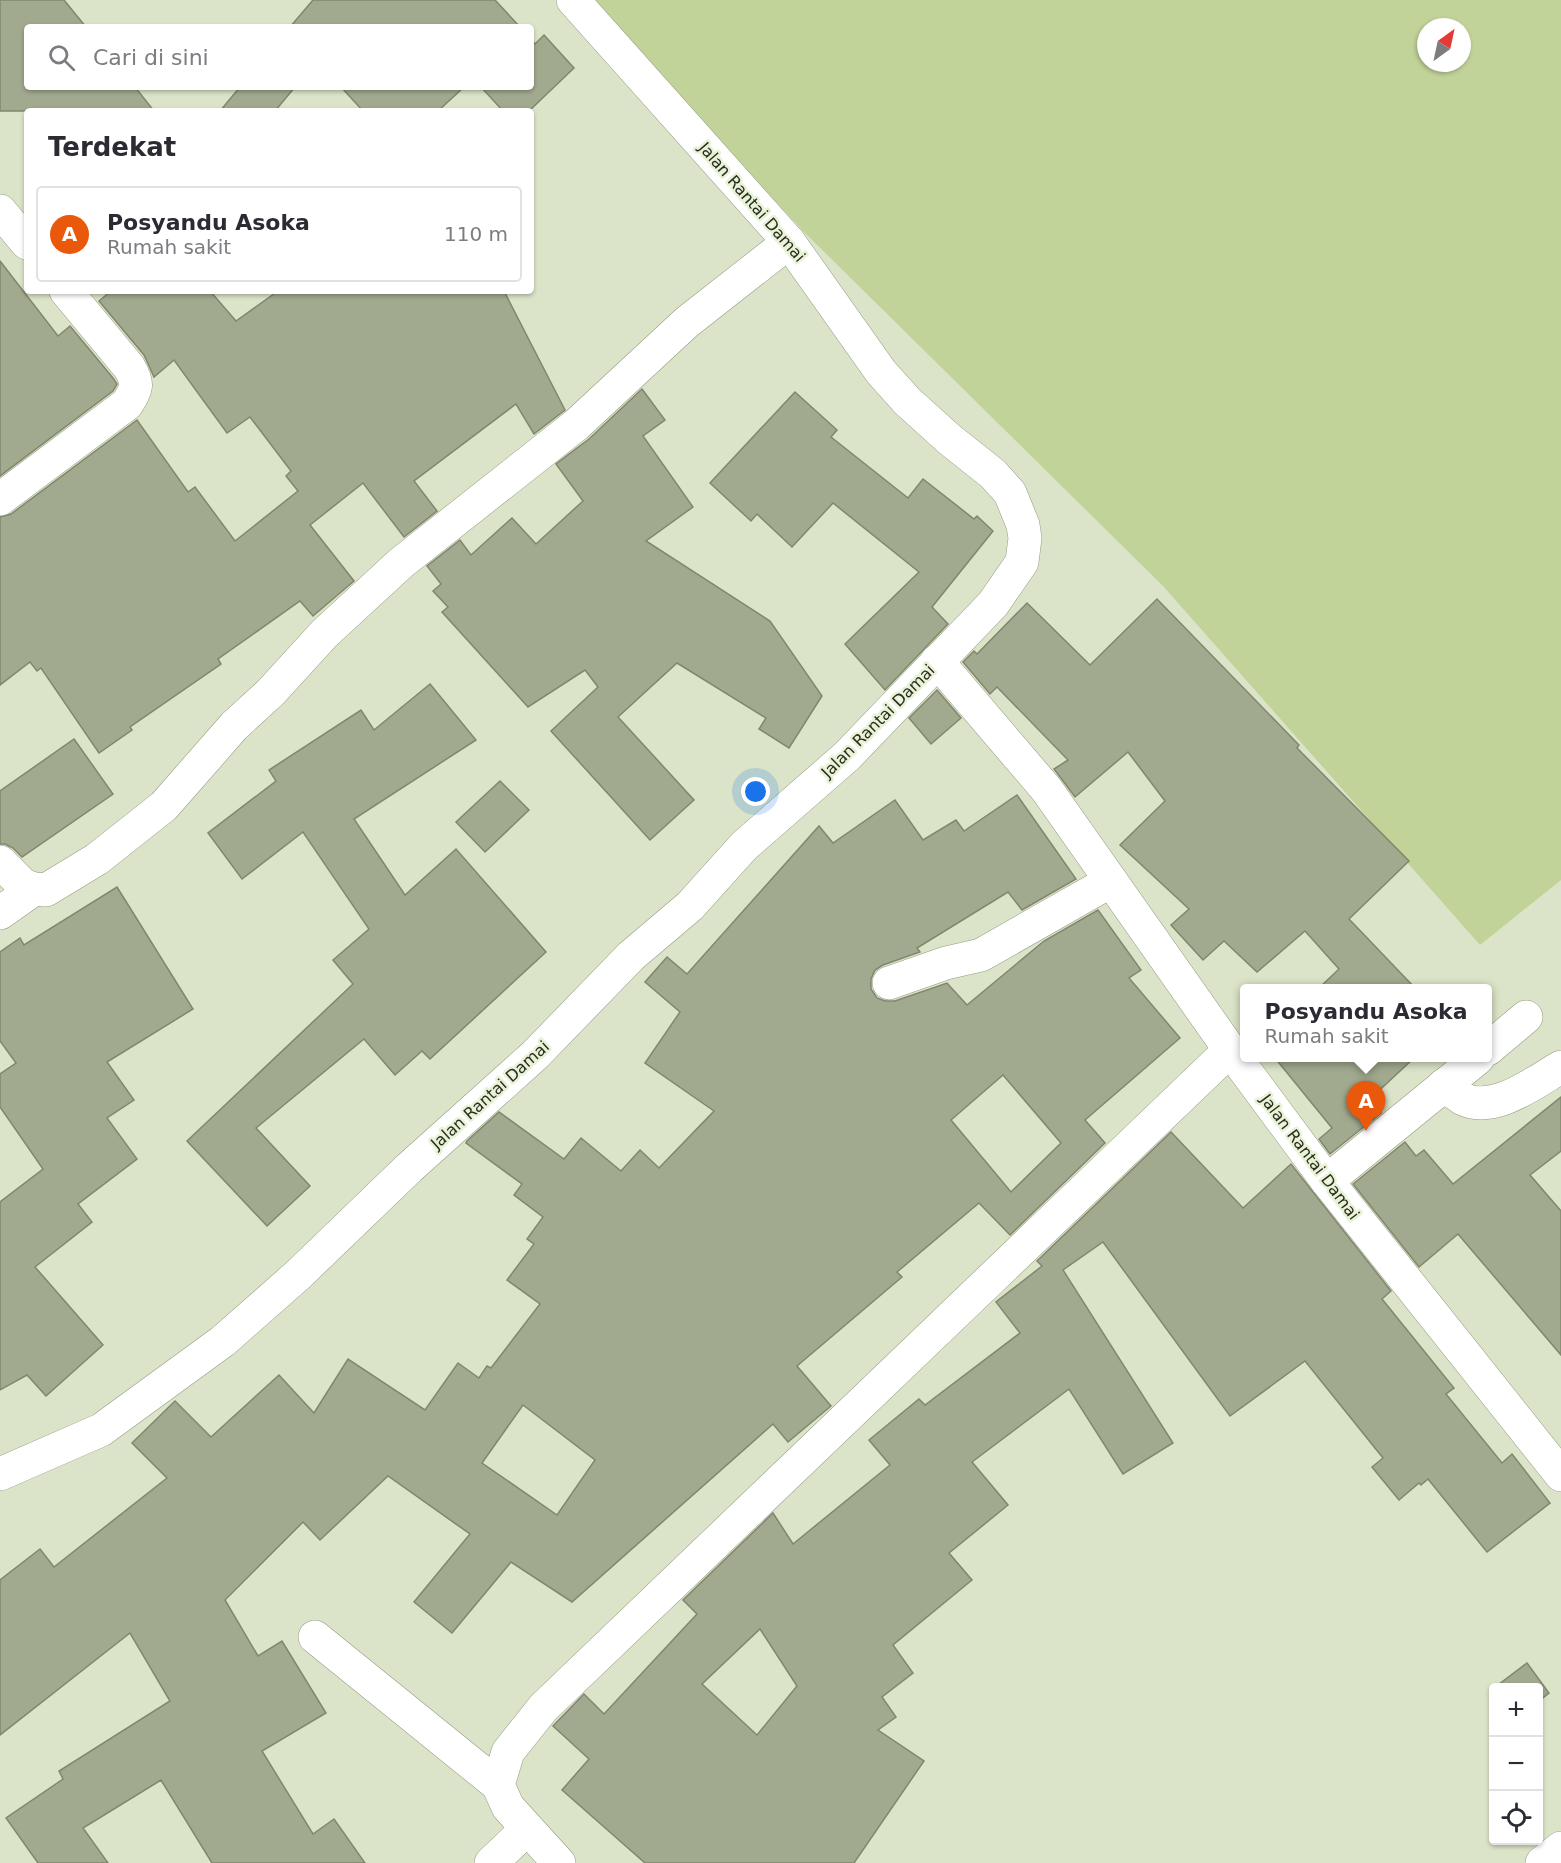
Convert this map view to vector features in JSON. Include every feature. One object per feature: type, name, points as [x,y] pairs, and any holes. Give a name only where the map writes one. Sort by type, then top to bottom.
[{"type":"street","name":"Jalan Rantai Damai","points":[[0,1474],[101,1430],[223,1341],[299,1274],[409,1168],[535,1055],[631,956],[690,906],[744,846],[847,756],[993,604],[1022,562],[1025,538],[1023,525],[1010,493],[993,474],[907,401],[881,372],[789,242],[573,0]]},
{"type":"street","points":[[0,211],[24,239]]},
{"type":"street","points":[[0,862],[23,885],[46,890],[97,859],[164,806],[234,726],[271,692],[324,634],[401,563],[576,425],[687,322],[789,242]]},
{"type":"street","points":[[0,499],[127,404],[136,390],[136,379],[129,367],[68,294]]},
{"type":"street","name":"Jalan Rantai Damai","points":[[937,661],[1047,790],[1230,1050],[1327,1181],[1561,1475]]},
{"type":"street","points":[[889,983],[946,963],[981,955],[1111,881]]},
{"type":"street","points":[[0,913],[34,889]]},
{"type":"street","points":[[1492,1046],[1527,1017]]},
{"type":"street","points":[[498,1785],[508,1752],[543,1708],[1230,1050]]},
{"type":"street","points":[[1327,1181],[1473,1062]]},
{"type":"street","points":[[1444,1085],[1464,1099],[1478,1103],[1498,1102],[1561,1067]]},
{"type":"street","points":[[315,1637],[498,1785],[508,1807],[559,1863]]},
{"type":"street","points":[[491,1863],[527,1829]]},
{"type":"street","points":[[1542,1863],[1561,1848]]},
{"type":"green space","points":[[589,0],[1561,0],[1561,880],[1480,945],[1163,586],[804,232]]},
{"type":"building","points":[[0,0],[64,0],[84,24],[24,24],[24,90],[137,90],[152,108],[24,108],[24,111],[0,111]]},
{"type":"building","points":[[313,0],[495,0],[517,24],[293,24]]},
{"type":"building","points":[[544,35],[574,68],[532,108],[500,108],[484,90],[534,90],[535,44]]},
{"type":"building","points":[[238,90],[292,90],[278,108],[222,108]]},
{"type":"building","points":[[344,90],[461,90],[441,108],[360,108]]},
{"type":"building","points":[[0,261],[58,336],[70,326],[117,384],[113,391],[0,476]]},
{"type":"building","points":[[107,294],[213,294],[236,321],[274,294],[506,294],[565,410],[534,434],[516,404],[414,481],[437,511],[404,537],[363,483],[310,525],[354,581],[313,616],[300,601],[218,659],[221,664],[130,727],[132,730],[99,753],[41,668],[37,671],[30,662],[0,685],[0,517],[11,514],[137,420],[188,492],[195,487],[235,541],[298,491],[286,476],[291,471],[250,417],[227,433],[174,360],[154,377],[144,355],[99,301]]},
{"type":"building","points":[[642,389],[665,420],[643,436],[693,507],[646,541],[770,621],[822,696],[789,748],[759,729],[766,718],[677,663],[618,717],[694,800],[650,840],[551,731],[598,687],[585,670],[528,707],[442,612],[448,607],[433,591],[441,584],[427,566],[460,540],[471,555],[512,518],[536,544],[583,501],[556,464],[589,439]]},
{"type":"building","points":[[795,392],[837,430],[831,437],[908,498],[923,479],[974,519],[977,516],[993,531],[932,607],[948,624],[885,690],[845,644],[919,572],[833,503],[792,547],[757,514],[751,521],[710,483]]},
{"type":"building","points":[[1157,599],[1299,745],[1297,748],[1409,861],[1349,919],[1411,984],[1323,984],[1339,969],[1305,931],[1257,972],[1224,941],[1203,960],[1171,925],[1189,909],[1120,845],[1165,801],[1128,752],[1075,797],[1054,769],[1068,760],[997,687],[990,694],[963,662],[974,651],[977,654],[1027,603],[1090,665]]},
{"type":"building","points":[[430,684],[476,740],[354,819],[405,895],[456,849],[546,952],[430,1059],[422,1051],[395,1075],[364,1039],[256,1128],[310,1186],[267,1226],[187,1141],[353,984],[333,960],[369,929],[303,832],[242,879],[208,833],[276,781],[269,770],[361,710],[374,730]]},
{"type":"building","points":[[937,690],[961,718],[931,744],[909,718]]},
{"type":"building","points":[[74,739],[113,794],[22,857],[13,848],[0,844],[0,791]]},
{"type":"building","points":[[500,781],[529,810],[485,852],[456,822]]},
{"type":"building","points":[[1017,795],[1076,879],[1022,910],[1008,892],[917,948],[920,952],[875,970],[871,979],[871,989],[877,998],[895,1001],[947,983],[967,1005],[1044,941],[1098,910],[1141,970],[1129,978],[1180,1038],[1085,1120],[1105,1143],[1010,1235],[979,1203],[897,1272],[902,1277],[797,1366],[831,1406],[788,1442],[773,1424],[572,1602],[511,1562],[452,1633],[414,1602],[470,1534],[388,1476],[320,1540],[303,1522],[225,1600],[258,1656],[282,1641],[326,1713],[262,1751],[313,1834],[334,1819],[365,1863],[212,1863],[161,1780],[83,1828],[108,1863],[38,1863],[6,1818],[63,1779],[59,1771],[170,1701],[130,1633],[0,1735],[0,1580],[40,1549],[54,1567],[167,1478],[132,1443],[175,1401],[211,1437],[279,1375],[314,1413],[348,1359],[425,1410],[458,1363],[479,1378],[487,1366],[491,1368],[540,1304],[507,1280],[534,1244],[527,1239],[543,1217],[514,1195],[522,1184],[466,1143],[467,1141],[499,1112],[564,1159],[581,1138],[621,1171],[640,1150],[659,1168],[714,1111],[645,1063],[680,1012],[645,982],[667,957],[687,974],[819,826],[833,843],[895,800],[923,840],[956,820],[964,831]],"holes":[[[1003,1075],[1061,1143],[1011,1192],[951,1120]],[[523,1405],[595,1460],[557,1515],[482,1463]]]},
{"type":"building","points":[[117,887],[193,1009],[107,1062],[134,1100],[107,1118],[137,1159],[78,1204],[92,1222],[35,1267],[103,1345],[46,1396],[27,1375],[0,1390],[0,1202],[43,1169],[0,1107],[0,1074],[16,1063],[0,1041],[0,952],[20,938],[24,945]]},
{"type":"building","points":[[1278,1062],[1410,1062],[1370,1099],[1381,1113],[1330,1154],[1319,1139],[1332,1128]]},
{"type":"building","points":[[1561,1097],[1561,1151],[1530,1175],[1561,1211],[1561,1355],[1458,1234],[1419,1267],[1353,1184],[1405,1142],[1416,1156],[1424,1150],[1453,1184]]},
{"type":"building","points":[[1171,1132],[1243,1208],[1291,1164],[1391,1291],[1382,1299],[1454,1388],[1446,1394],[1502,1463],[1512,1454],[1550,1503],[1487,1552],[1428,1479],[1421,1485],[1419,1483],[1399,1500],[1372,1467],[1383,1458],[1305,1361],[1230,1416],[1103,1242],[1063,1270],[1173,1443],[1123,1474],[1069,1389],[972,1462],[1008,1505],[949,1553],[972,1580],[893,1645],[913,1673],[882,1697],[896,1717],[878,1730],[924,1761],[854,1863],[645,1863],[562,1790],[589,1759],[553,1726],[584,1694],[604,1714],[697,1614],[683,1600],[773,1513],[793,1544],[890,1465],[869,1440],[919,1399],[925,1405],[1020,1333],[996,1302],[1042,1266],[1037,1261]],"holes":[[[760,1629],[797,1686],[757,1735],[702,1684]]]},
{"type":"building","points":[[1527,1663],[1542,1683],[1501,1683]]},
{"type":"building","points":[[1543,1685],[1549,1693],[1543,1698]]},
{"type":"place","name":"Posyandu Asoka","points":[[1366,1131]]}]
